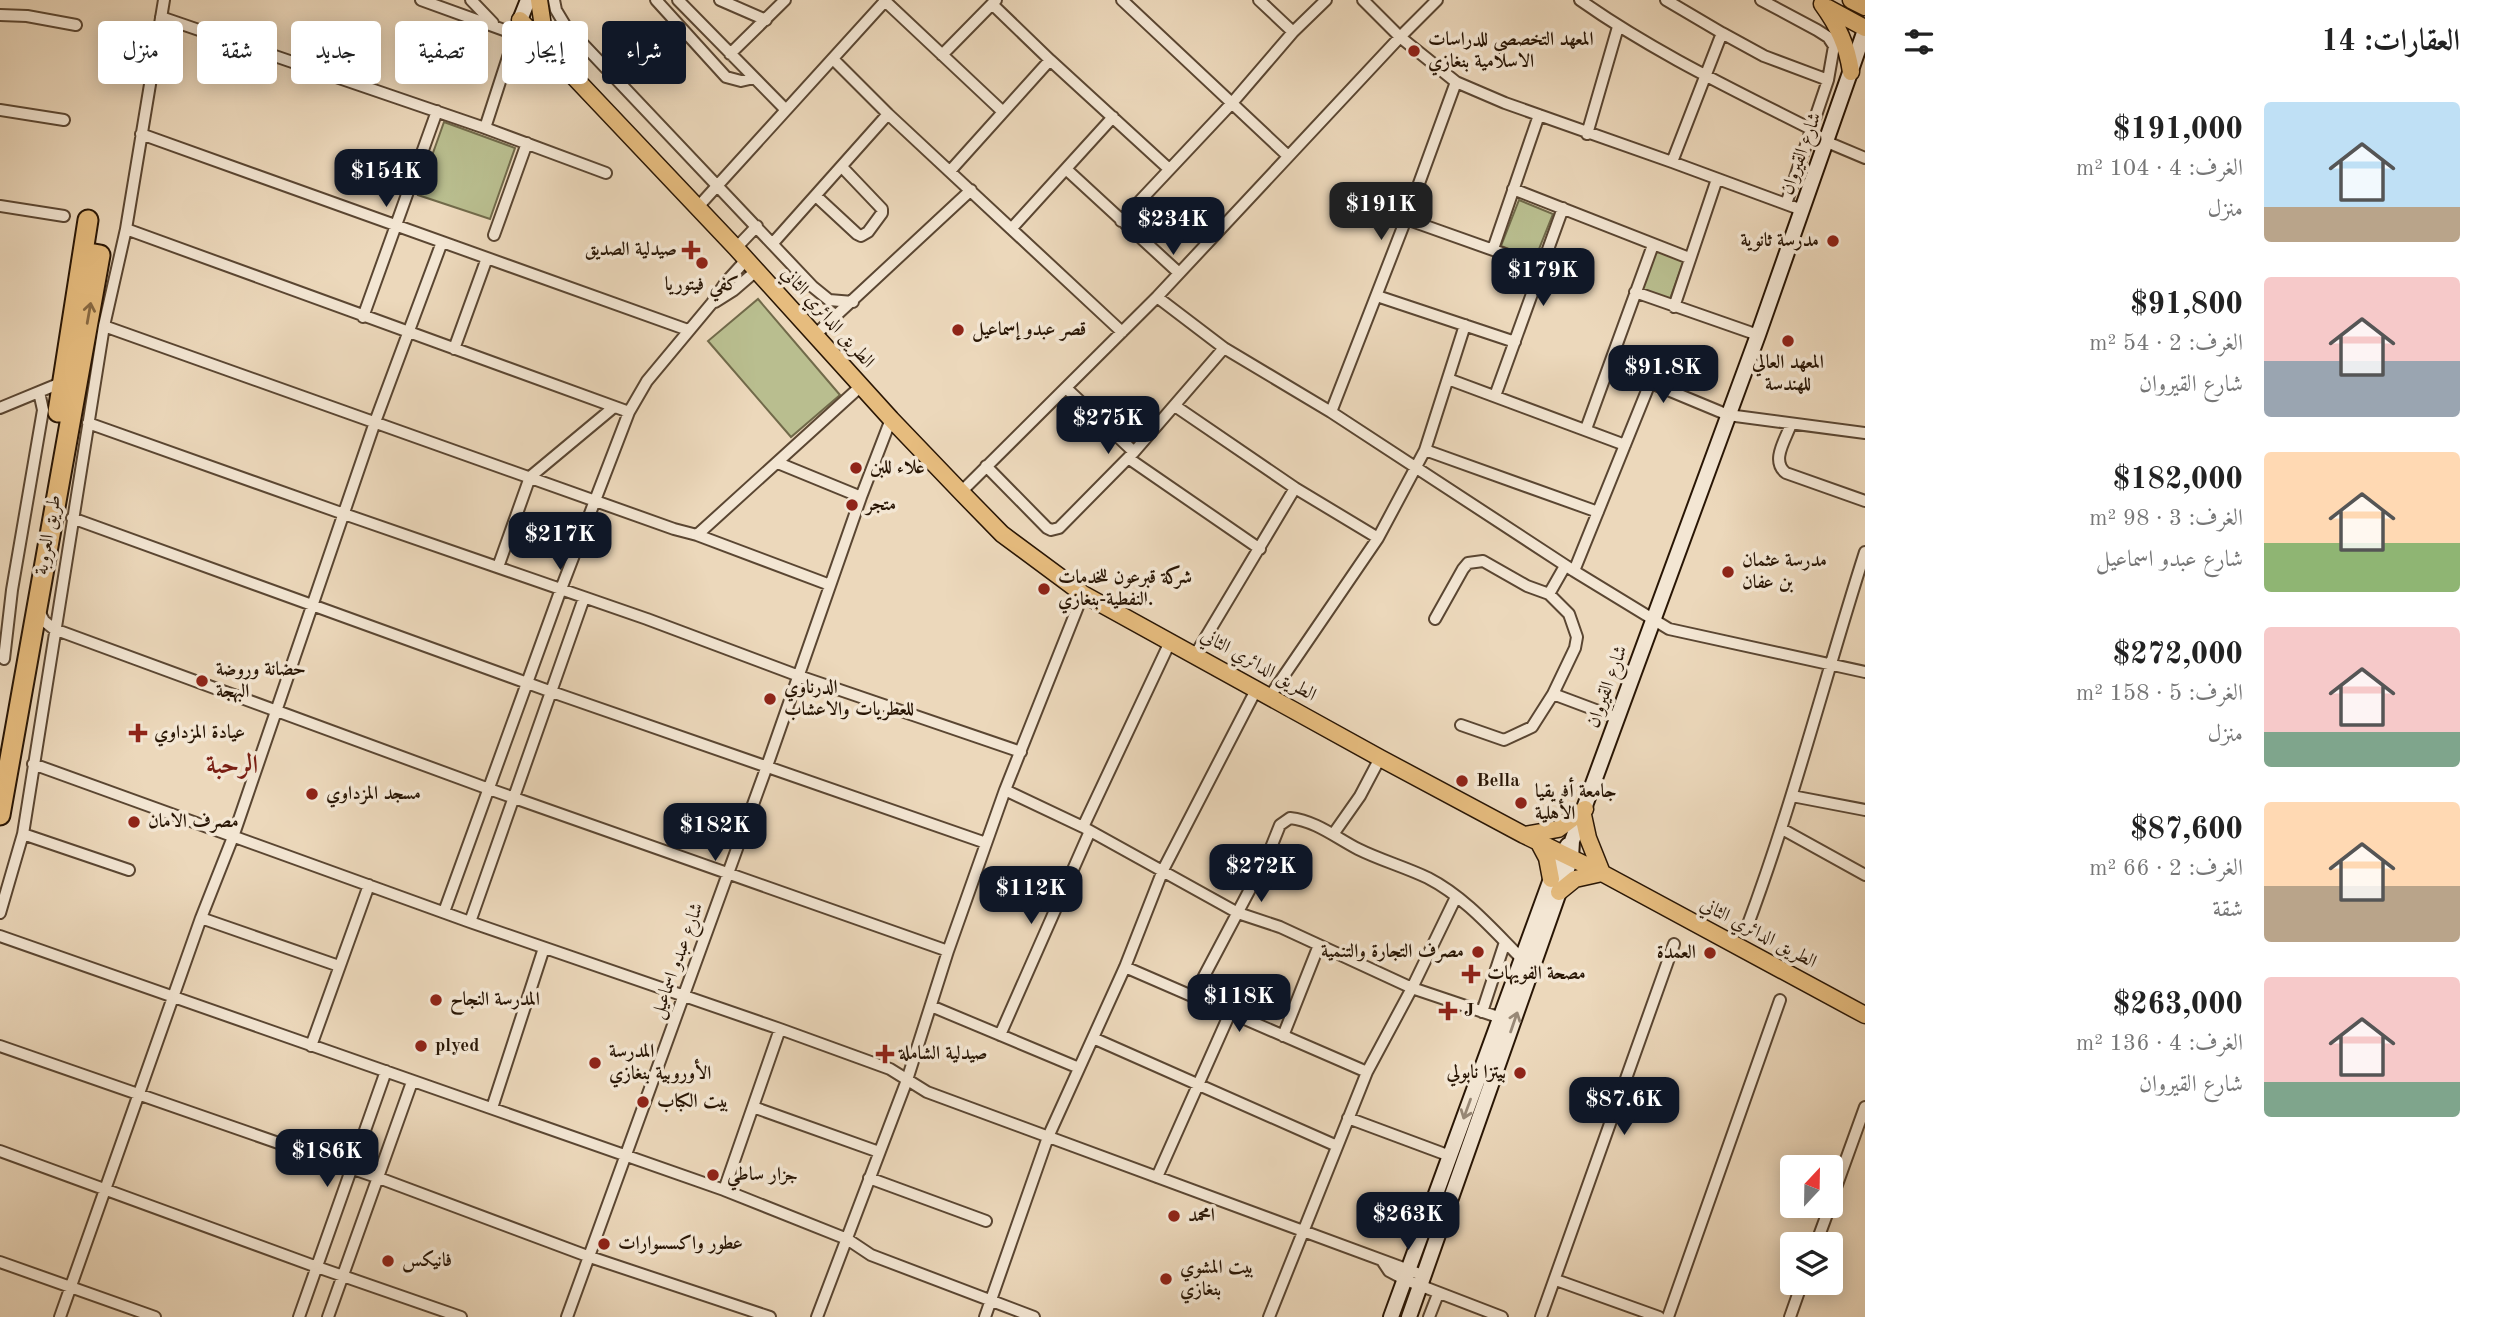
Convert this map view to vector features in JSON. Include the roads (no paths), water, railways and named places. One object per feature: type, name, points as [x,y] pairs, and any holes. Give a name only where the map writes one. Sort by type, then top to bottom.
[{"type":"highway","name":"طريق العروبة","points":[[0,815],[37,607],[91,253],[88,220]]},
{"type":"highway","name":"طريق العروبة","points":[[0,744],[63,382],[91,253]]},
{"type":"main road","points":[[519,21],[528,0]]},
{"type":"main road","points":[[539,0],[542,21]]},
{"type":"main road","points":[[1851,0],[1865,7]]},
{"type":"main road","points":[[1818,2],[1865,29]]},
{"type":"main road","points":[[1818,2],[1840,29],[1855,72]]},
{"type":"main road","name":"شارع القيروان","points":[[1555,886],[1855,72],[1865,29]]},
{"type":"main road","name":"الطريق الدائري الثاني","points":[[579,84],[1002,534],[1083,594],[1524,835],[1568,851],[1602,873],[1865,1016]]},
{"type":"main road","points":[[1391,1317],[1522,959],[1555,886],[1602,873],[1588,838],[1584,812],[1558,829],[1524,835]]},
{"type":"main road","points":[[1409,1317],[1555,886],[1539,842]]},
{"type":"street","points":[[0,913],[23,834],[104,327],[126,229],[164,0]]},
{"type":"street","points":[[422,0],[502,26]]},
{"type":"street","points":[[471,0],[495,25]]},
{"type":"street","points":[[554,0],[556,10],[565,25],[821,295],[829,300],[853,302]]},
{"type":"street","points":[[656,0],[726,77],[741,81],[754,78]]},
{"type":"street","points":[[678,0],[786,110]]},
{"type":"street","points":[[730,54],[785,0]]},
{"type":"street","points":[[697,208],[834,60],[885,0],[1002,111]]},
{"type":"street","points":[[1122,0],[1288,156]]},
{"type":"street","points":[[1259,0],[1293,32]]},
{"type":"street","points":[[1121,220],[1232,103],[1293,32],[1326,0]]},
{"type":"street","points":[[1363,0],[1400,37],[1456,82],[1587,134],[1802,210]]},
{"type":"street","points":[[961,492],[1157,297],[1437,0]]},
{"type":"street","points":[[1580,0],[1597,5],[1618,27],[1704,75],[1811,129]]},
{"type":"street","points":[[1666,0],[1764,56],[1828,80]]},
{"type":"street","points":[[1760,0],[1828,37],[1834,46],[1828,80],[1786,204]]},
{"type":"street","points":[[723,1],[766,20]]},
{"type":"street","points":[[942,55],[994,2],[1050,60],[1170,169]]},
{"type":"street","points":[[0,15],[27,16],[76,25]]},
{"type":"street","points":[[161,17],[437,111],[606,173]]},
{"type":"street","points":[[1587,134],[1618,27]]},
{"type":"street","points":[[1672,162],[1722,33]]},
{"type":"street","points":[[834,60],[888,114],[1122,332]]},
{"type":"street","points":[[951,170],[1050,60]]},
{"type":"street","points":[[485,128],[502,74]]},
{"type":"street","points":[[1331,412],[1456,82]]},
{"type":"street","points":[[0,110],[64,120]]},
{"type":"street","points":[[363,317],[437,111]]},
{"type":"street","points":[[773,243],[888,114]]},
{"type":"street","points":[[1493,249],[1539,115]]},
{"type":"street","points":[[1012,228],[1113,117]]},
{"type":"street","points":[[141,134],[688,330]]},
{"type":"street","points":[[1827,142],[1865,158]]},
{"type":"street","points":[[494,235],[527,143]]},
{"type":"street","points":[[816,196],[857,234],[861,236],[868,232],[882,209],[842,167]]},
{"type":"street","points":[[1066,169],[1179,273]]},
{"type":"street","points":[[1674,307],[1717,179]]},
{"type":"street","points":[[1513,189],[1689,258]]},
{"type":"street","points":[[815,335],[971,190]]},
{"type":"street","points":[[0,206],[64,216]]},
{"type":"street","points":[[1495,396],[1563,208]]},
{"type":"street","points":[[1406,219],[1541,267]]},
{"type":"street","points":[[444,912],[561,589],[629,412],[647,382],[746,260],[757,226]]},
{"type":"street","points":[[126,229],[629,412]]},
{"type":"street","points":[[60,1317],[201,918],[233,837],[375,422],[442,242]]},
{"type":"street","points":[[1586,429],[1653,245]]},
{"type":"street","points":[[454,349],[487,258]]},
{"type":"street","points":[[1636,292],[1758,335]]},
{"type":"street","points":[[1377,296],[1515,342]]},
{"type":"street","points":[[1157,297],[1224,348],[1417,466],[1652,620],[1669,629],[1693,636],[1865,672]]},
{"type":"street","points":[[985,1317],[1048,1137],[1125,967],[1163,870],[1263,693],[1378,538],[1425,450],[1465,325]]},
{"type":"street","points":[[104,327],[697,535],[830,585]]},
{"type":"street","points":[[986,466],[1019,502],[1051,530],[1059,528],[1131,455],[1224,348]]},
{"type":"street","points":[[1610,366],[1728,415],[1865,433]]},
{"type":"street","points":[[1448,379],[1625,445]]},
{"type":"street","points":[[0,408],[63,382]]},
{"type":"street","points":[[1549,594],[1570,568],[1598,512],[1650,383]]},
{"type":"street","points":[[697,535],[861,386]]},
{"type":"street","points":[[1066,388],[1131,455],[1260,549]]},
{"type":"street","points":[[4,659],[12,590],[43,410],[40,391]]},
{"type":"street","points":[[1175,406],[1295,488],[1378,538]]},
{"type":"street","points":[[498,567],[530,477],[614,407]]},
{"type":"street","name":"شارع عبدو اسماعيل","points":[[567,1317],[891,419]]},
{"type":"street","points":[[89,423],[665,625],[799,676],[1021,752]]},
{"type":"street","points":[[1791,424],[1778,460],[1781,469],[1865,500]]},
{"type":"street","points":[[1425,450],[1598,512]]},
{"type":"street","points":[[778,463],[861,497]]},
{"type":"street","points":[[1195,655],[1295,488]]},
{"type":"street","points":[[72,518],[552,692],[986,844]]},
{"type":"street","points":[[1747,927],[1782,829],[1865,552]]},
{"type":"street","points":[[1435,619],[1463,569],[1475,561],[1483,561],[1527,586],[1549,594],[1569,614],[1577,637],[1575,648],[1553,694],[1532,727],[1504,740],[1461,725]]},
{"type":"street","points":[[0,593],[12,590]]},
{"type":"street","points":[[817,1317],[907,1080],[948,951],[1005,790],[1083,594]]},
{"type":"street","points":[[1851,597],[1865,598]]},
{"type":"street","points":[[470,922],[584,598]]},
{"type":"street","points":[[37,607],[44,621],[54,629],[489,789],[948,951]]},
{"type":"street","points":[[1000,1035],[1086,829],[1170,642]]},
{"type":"street","points":[[1553,694],[1617,718]]},
{"type":"street","points":[[1334,833],[1360,796],[1380,758]]},
{"type":"street","points":[[33,764],[470,922],[890,1069],[921,1090],[1383,1262],[1423,1281],[1438,1294],[1502,1317]]},
{"type":"street","points":[[1005,790],[1086,829],[1238,913],[1280,928],[1412,988],[1501,1018]]},
{"type":"street","points":[[1792,796],[1865,810]]},
{"type":"street","points":[[1194,997],[1280,825],[1290,818],[1303,819],[1334,833],[1357,849],[1427,878],[1456,897],[1522,959]]},
{"type":"street","points":[[1782,829],[1865,875]]},
{"type":"street","points":[[23,834],[129,870]]},
{"type":"street","points":[[311,1046],[369,885]]},
{"type":"street","points":[[1269,1317],[1367,1072],[1456,897]]},
{"type":"street","points":[[201,918],[339,966]]},
{"type":"street","points":[[0,936],[724,1190],[847,1240],[871,1255],[1034,1317]]},
{"type":"street","points":[[1482,1012],[1505,942]]},
{"type":"street","points":[[1541,1317],[1674,944]]},
{"type":"street","points":[[1283,1036],[1319,945]]},
{"type":"street","points":[[492,1108],[544,948]]},
{"type":"street","points":[[1125,967],[1367,1072]]},
{"type":"street","points":[[1668,1317],[1780,1000]]},
{"type":"street","points":[[931,1006],[1079,1068]]},
{"type":"street","points":[[1157,1177],[1230,1013]]},
{"type":"street","points":[[724,1190],[780,1029]]},
{"type":"street","points":[[1093,1038],[1336,1146]]},
{"type":"street","points":[[0,1046],[379,1178],[590,1257],[770,1317]]},
{"type":"street","points":[[299,1317],[386,1072]]},
{"type":"street","points":[[328,1317],[412,1082]]},
{"type":"street","points":[[753,1107],[878,1152]]},
{"type":"street","points":[[1843,1169],[1865,1107]]},
{"type":"street","points":[[1348,1118],[1450,1156]]},
{"type":"street","points":[[0,1151],[461,1317]]},
{"type":"street","points":[[869,1178],[986,1221]]},
{"type":"street","points":[[0,1262],[155,1317]]},
{"type":"street","points":[[1556,1280],[1659,1317]]},
{"type":"street","points":[[1429,1317],[1438,1294]]},
{"type":"street","points":[[1790,1317],[1798,1295]]},
{"type":"place","name":"المعهد التخصصي للدراسات الاسلامية بنغازي","points":[[1414,51]]},
{"type":"place","name":"مدرسة ثانوية","points":[[1833,241]]},
{"type":"place","name":"صيدلية الصديق","points":[[691,250]]},
{"type":"place","name":"كفي فيتوريا","points":[[702,263]]},
{"type":"place","name":"قصر عبدو إسماعيل","points":[[958,330]]},
{"type":"place","name":"المعهد العالي للهندسة","points":[[1788,341]]},
{"type":"place","name":"علاء للبن","points":[[856,468]]},
{"type":"place","name":"متجر","points":[[852,505]]},
{"type":"place","name":"مدرسة عثمان بن عفان","points":[[1728,572]]},
{"type":"place","name":"شركة قبرعون للخدمات النفطية-بنغازي.","points":[[1044,589]]},
{"type":"place","name":"حضانة وروضة البهجة","points":[[202,681]]},
{"type":"place","name":"الدرناوي للعطريات والاعشاب","points":[[770,699]]},
{"type":"place","name":"عيادة المزداوي","points":[[138,733]]},
{"type":"place","name":"Bella","points":[[1462,781]]},
{"type":"place","name":"مسجد المزداوي","points":[[312,794]]},
{"type":"place","name":"جامعة أفريقيا الأهلية","points":[[1521,803]]},
{"type":"place","name":"مصرف الامان","points":[[134,822]]},
{"type":"place","name":"مصرف التجارة والتنمية","points":[[1478,952]]},
{"type":"place","name":"العمدة","points":[[1710,953]]},
{"type":"place","name":"مصحة الفويهات","points":[[1471,974]]},
{"type":"place","name":"المدرسة النجاح","points":[[436,1000]]},
{"type":"place","name":"J","points":[[1448,1011]]},
{"type":"place","name":"plyed","points":[[421,1046]]},
{"type":"place","name":"صيدلية الشاملة","points":[[885,1054]]},
{"type":"place","name":"المدرسة الأوروبية بنغازي","points":[[595,1063]]},
{"type":"place","name":"بيتزا نابولي","points":[[1520,1073]]},
{"type":"place","name":"بيت الكباب","points":[[643,1102]]},
{"type":"place","name":"جزار ساطي","points":[[713,1175]]},
{"type":"place","name":"امحمد","points":[[1174,1216]]},
{"type":"place","name":"عطور واكسسوارات","points":[[604,1244]]},
{"type":"place","name":"فانيكس","points":[[388,1261]]},
{"type":"place","name":"بيت المشوي بنغازي","points":[[1166,1279]]},
{"type":"district","name":"الرحبة","points":[[232,766]]}]
